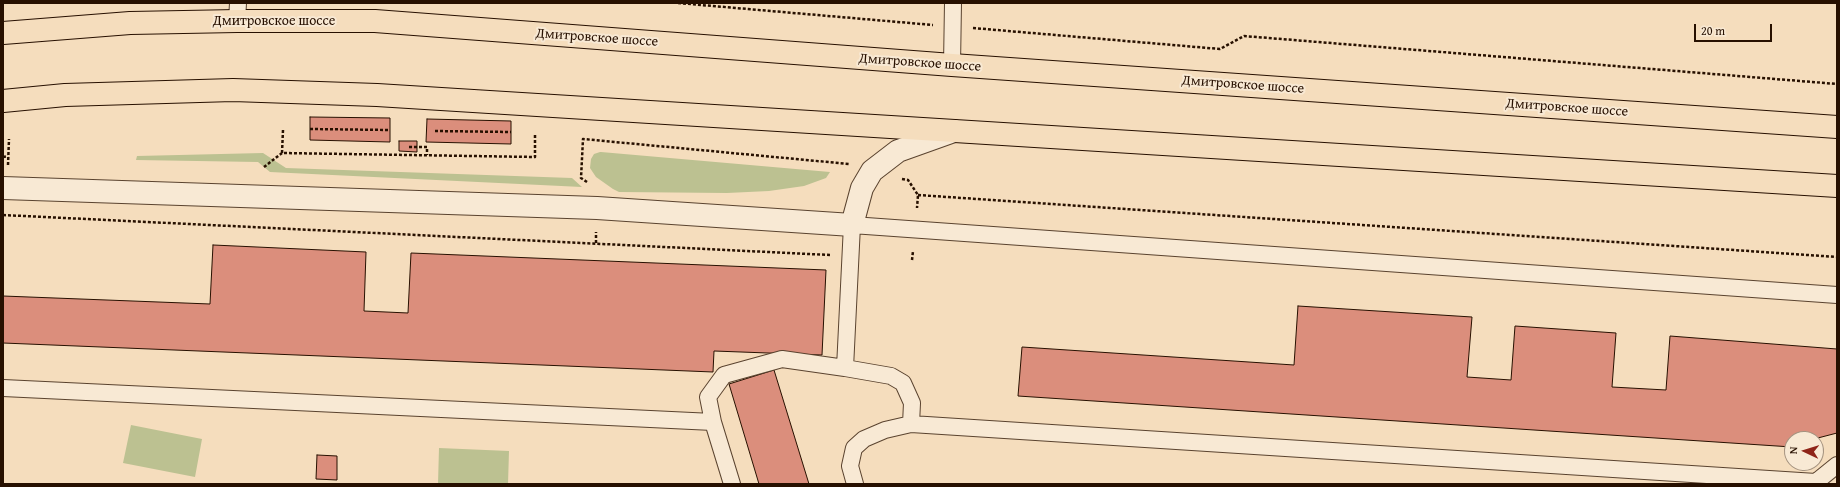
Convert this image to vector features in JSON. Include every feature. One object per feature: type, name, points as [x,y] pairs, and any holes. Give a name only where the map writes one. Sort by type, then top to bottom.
[{"type":"main road","name":"Дмитровское шоссе","points":[[3,33],[130,23],[237,12],[375,21],[952,65],[1837,127]]},
{"type":"main road","points":[[3,100],[65,95],[233,90],[377,95],[1837,186]]},
{"type":"street","points":[[5,179],[597,208],[852,225],[862,188],[872,171],[898,151],[954,131]]},
{"type":"lane","points":[[952,65],[953,3]]},
{"type":"lane","points":[[845,368],[852,225],[1837,295]]},
{"type":"lane","points":[[732,484],[708,397],[724,375],[782,358],[891,376],[903,383],[912,402],[911,424]]},
{"type":"lane","points":[[3,388],[714,422]]},
{"type":"lane","points":[[855,484],[850,466],[854,448],[864,439],[885,430],[911,424],[1816,483],[1837,465]]},
{"type":"path","points":[[678,3],[1220,49],[1244,36],[1837,84]]},
{"type":"path","points":[[310,129],[390,130]]},
{"type":"path","points":[[282,130],[282,153]]},
{"type":"path","points":[[435,131],[511,132]]},
{"type":"path","points":[[264,167],[282,153],[535,157],[535,134]]},
{"type":"path","points":[[5,179],[9,139]]},
{"type":"path","points":[[592,187],[581,178],[583,139],[846,163],[908,180],[918,195],[1837,257]]},
{"type":"path","points":[[409,147],[428,147],[427,155]]},
{"type":"path","points":[[3,157],[8,156]]},
{"type":"path","points":[[3,215],[850,256]]},
{"type":"path","points":[[596,232],[596,243]]},
{"type":"green space","points":[[600,152],[830,172],[826,178],[804,186],[769,191],[727,193],[619,192],[596,177],[590,168],[591,159],[594,154]]},
{"type":"green space","points":[[263,153],[286,168],[572,178],[582,187],[270,172],[258,162],[136,160],[137,156]]},
{"type":"green space","points":[[131,425],[202,439],[195,477],[123,463]]},
{"type":"green space","points":[[439,448],[509,451],[508,484],[438,484]]},
{"type":"building","points":[[310,117],[390,118],[390,142],[310,140]]},
{"type":"building","points":[[427,119],[511,121],[511,144],[426,142]]},
{"type":"building","points":[[399,141],[417,141],[417,152],[399,151]]},
{"type":"building","points":[[213,245],[366,252],[364,311],[408,313],[411,253],[826,270],[822,355],[714,351],[713,372],[3,343],[3,296],[210,304]]},
{"type":"building","points":[[1298,306],[1472,317],[1467,377],[1511,380],[1515,326],[1616,333],[1612,387],[1666,390],[1670,336],[1837,349],[1837,433],[1824,436],[1824,431],[1784,431],[1784,446],[1018,396],[1022,347],[1294,365]]},
{"type":"building","points":[[774,370],[809,484],[759,484],[729,384]]},
{"type":"building","points":[[317,455],[337,456],[337,480],[316,479]]}]
